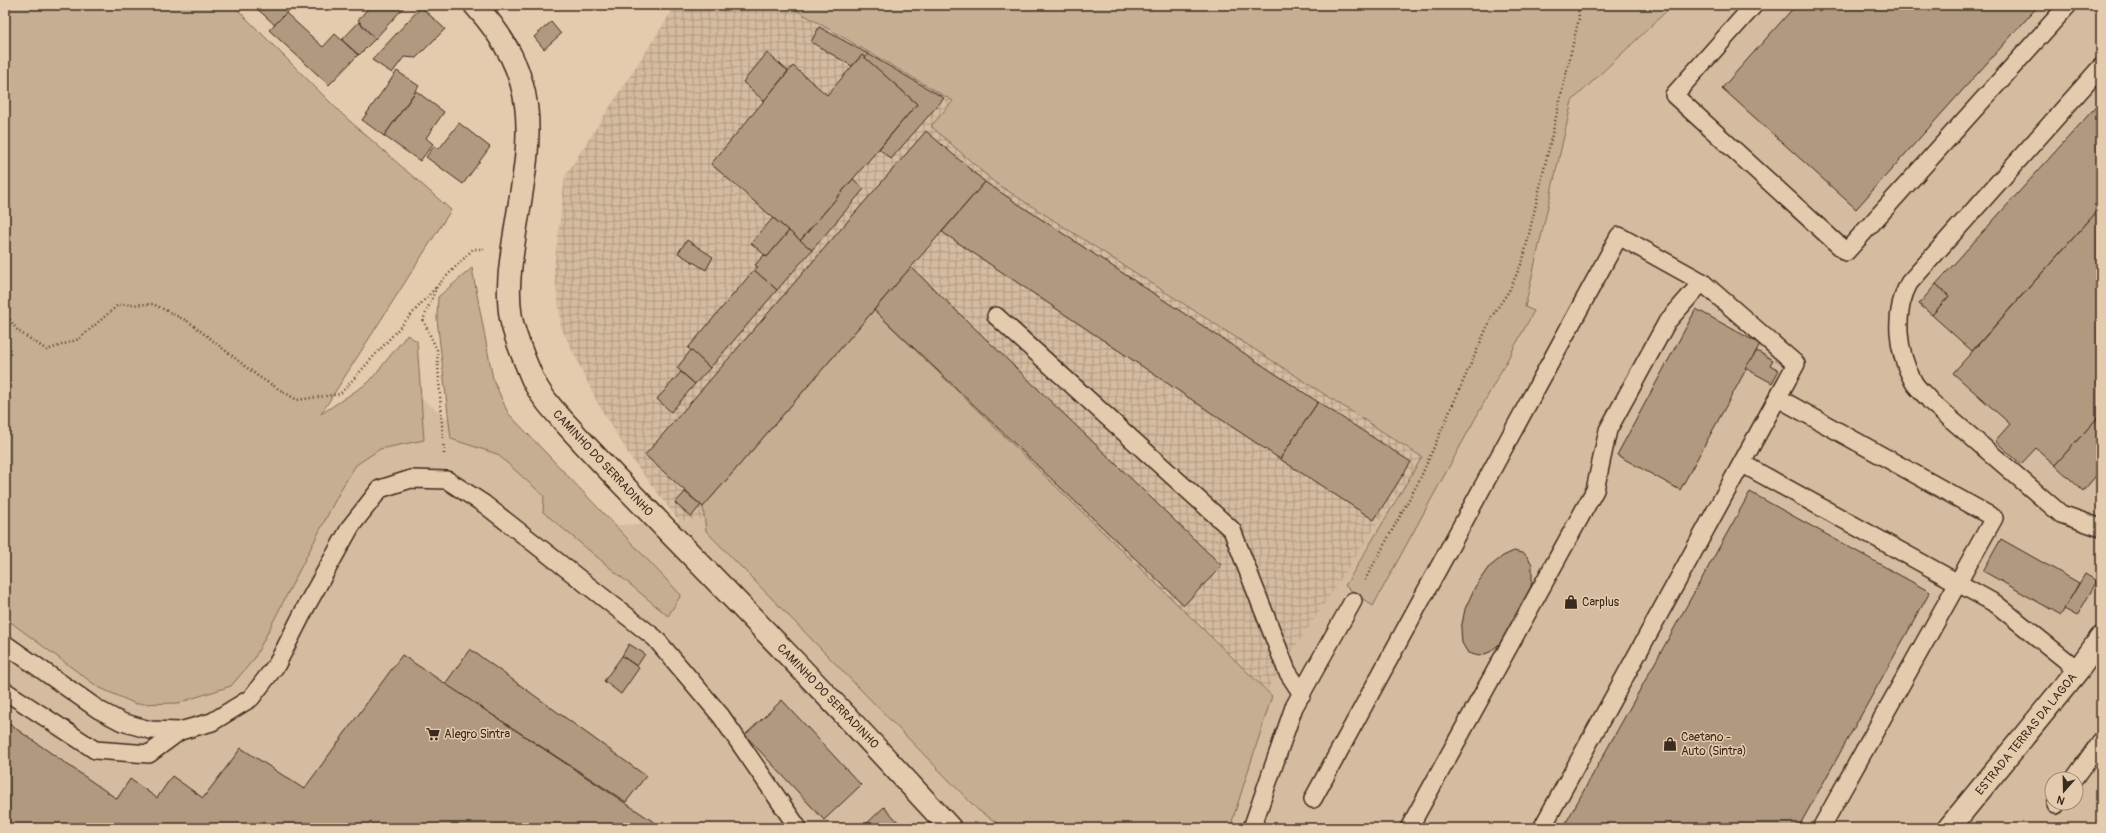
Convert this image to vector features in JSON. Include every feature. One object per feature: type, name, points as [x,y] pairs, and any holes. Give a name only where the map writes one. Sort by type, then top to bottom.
[{"type":"street","name":"CAMINHO DO SERRADINHO","points":[[476,5],[507,46],[523,84],[527,110],[527,155],[513,248],[510,288],[511,318],[523,355],[542,398],[597,458],[855,723],[950,828]]},
{"type":"street","name":"ESTRADA TERRAS DA LAGOA","points":[[1949,828],[2078,670],[2101,638]]},
{"type":"lane","points":[[1754,5],[1674,96],[1846,252],[2068,5]]},
{"type":"lane","points":[[2101,67],[1909,283],[1902,297],[1898,317],[1902,351],[1914,382],[1931,402],[2061,514],[2101,528]]},
{"type":"lane","points":[[1313,799],[1620,236],[1702,282],[1796,364],[1743,464],[1542,828]]},
{"type":"lane","points":[[1409,828],[1595,490],[1608,430],[1667,322],[1702,282]]},
{"type":"lane","points":[[996,316],[1232,530],[1287,671],[1302,694]]},
{"type":"lane","points":[[1778,398],[1994,518],[1821,828]]},
{"type":"lane","points":[[1743,464],[1996,604],[2078,670]]},
{"type":"lane","points":[[5,644],[98,710],[122,722],[150,730],[180,731],[212,722],[251,698],[277,664],[308,603],[351,526],[380,489],[410,479],[447,480],[484,504],[655,638],[721,716],[798,828]]},
{"type":"lane","points":[[1252,828],[1294,707],[1353,601]]},
{"type":"lane","points":[[5,691],[95,750],[149,754],[180,731]]},
{"type":"lane","points":[[2080,771],[2101,741]]},
{"type":"path","points":[[1353,601],[1419,481],[1492,316],[1509,291],[1523,260],[1579,18],[1578,5]]},
{"type":"path","points":[[5,313],[18,331],[47,350],[79,339],[118,305],[153,304],[189,322],[258,377],[297,400],[340,394],[437,286],[473,249],[513,248]]},
{"type":"path","points":[[437,286],[423,320],[438,350],[447,480]]},
{"type":"shaded area","points":[[5,5],[233,5],[343,115],[451,210],[321,414],[369,382],[407,335],[417,341],[424,440],[380,449],[356,465],[341,489],[254,659],[231,686],[178,703],[136,704],[98,687],[5,618]]},
{"type":"shaded area","points":[[528,5],[554,5],[533,10]]},
{"type":"shaded area","points":[[676,5],[793,5],[796,10],[953,101],[994,182],[1422,457],[1216,766],[796,513],[679,521],[631,458],[598,404],[561,327],[554,269],[565,176]]},
{"type":"shaded area","points":[[793,5],[1673,5],[1572,101],[1525,307],[1534,311],[1373,606],[1345,586],[1422,457],[994,182],[931,126],[953,101],[796,10]]},
{"type":"shaded area","points":[[1673,5],[2101,5],[2101,828],[5,828],[5,539],[403,385],[594,527],[796,513],[1422,457],[1534,312],[1525,307],[1572,101]]},
{"type":"shaded area","points":[[472,268],[493,379],[508,413],[681,595],[668,616],[543,512],[544,496],[497,454],[451,439],[437,319],[438,297]]},
{"type":"shaded area","points":[[874,310],[1272,696],[1230,828],[1005,828],[978,810],[706,531],[703,507]]},
{"type":"building","points":[[253,5],[293,5],[275,25]]},
{"type":"building","points":[[371,5],[406,5],[375,39],[358,20]]},
{"type":"building","points":[[1796,5],[2039,5],[1856,209],[1722,88]]},
{"type":"building","points":[[421,7],[445,29],[416,58],[404,57],[392,73],[372,60]]},
{"type":"building","points":[[286,13],[323,47],[335,34],[358,55],[329,85],[269,30]]},
{"type":"building","points":[[359,22],[375,39],[359,55],[342,40]]},
{"type":"building","points":[[551,22],[561,34],[544,49],[534,37]]},
{"type":"building","points":[[819,27],[868,54],[865,58],[862,55],[852,66],[811,42]]},
{"type":"building","points":[[767,53],[788,71],[764,101],[743,82]]},
{"type":"building","points":[[868,54],[944,98],[891,159],[879,149],[917,104],[865,58]]},
{"type":"building","points":[[862,55],[917,104],[800,241],[711,164],[793,66],[827,95]]},
{"type":"building","points":[[397,71],[419,86],[384,136],[362,120]]},
{"type":"building","points":[[416,91],[444,112],[426,138],[433,144],[420,161],[384,136]]},
{"type":"building","points":[[2101,101],[2101,207],[1972,351],[1932,315],[1949,296],[1936,284]]},
{"type":"building","points":[[459,123],[490,147],[463,184],[426,157],[434,146],[439,149]]},
{"type":"building","points":[[926,131],[985,182],[703,507],[645,455]]},
{"type":"building","points":[[853,179],[864,189],[812,250],[800,241]]},
{"type":"building","points":[[985,182],[1318,402],[1280,459],[942,232]]},
{"type":"building","points":[[2101,207],[2101,414],[2055,465],[2036,448],[2021,464],[1995,441],[2010,424],[1953,373]]},
{"type":"building","points":[[773,218],[789,231],[767,257],[751,243]]},
{"type":"building","points":[[789,231],[812,250],[777,290],[754,270],[758,267],[755,265],[764,255],[767,257]]},
{"type":"building","points":[[687,240],[713,257],[706,270],[678,253]]},
{"type":"building","points":[[911,267],[1222,566],[1184,605],[874,310]]},
{"type":"building","points":[[754,270],[777,290],[710,368],[688,348]]},
{"type":"building","points":[[1936,284],[1949,296],[1932,315],[1919,304]]},
{"type":"building","points":[[1696,309],[1760,344],[1680,490],[1617,455]]},
{"type":"building","points":[[691,350],[710,368],[695,384],[677,368]]},
{"type":"building","points":[[1757,351],[1773,360],[1770,365],[1779,370],[1772,383],[1745,368]]},
{"type":"building","points":[[681,372],[695,384],[671,412],[657,399]]},
{"type":"building","points":[[1318,402],[1411,462],[1374,520],[1280,459]]},
{"type":"building","points":[[2101,414],[2101,470],[2083,491],[2055,465]]},
{"type":"building","points":[[685,492],[701,505],[691,517],[675,503]]},
{"type":"building","points":[[1750,492],[1930,592],[1798,828],[1563,828]]},
{"type":"building","points":[[2001,539],[2079,583],[2061,615],[1983,571]]},
{"type":"building","points":[[1514,551],[1525,554],[1532,564],[1532,582],[1527,603],[1505,639],[1490,652],[1479,656],[1468,653],[1462,643],[1461,629],[1465,609],[1475,587],[1488,568],[1503,556]]},
{"type":"building","points":[[2085,574],[2097,581],[2077,616],[2064,609]]},
{"type":"building","points":[[629,644],[645,654],[637,666],[622,656]]},
{"type":"building","points":[[470,649],[646,776],[626,802],[445,684]]},
{"type":"building","name":"Alegro Sintra","points":[[402,655],[663,828],[5,828],[5,721],[117,799],[130,779],[157,798],[172,776],[203,798],[241,748],[304,789]]},
{"type":"building","points":[[622,656],[639,668],[621,694],[604,681]]},
{"type":"building","points":[[782,700],[861,785],[824,820],[745,735]]},
{"type":"building","points":[[884,807],[904,828],[862,828]]},
{"type":"place","name":"Carplus","points":[[1571,602]]},
{"type":"place","name":"Alegro Sintra","points":[[433,734]]},
{"type":"place","name":"Caetano - Auto (Sintra)","points":[[1670,744]]}]
